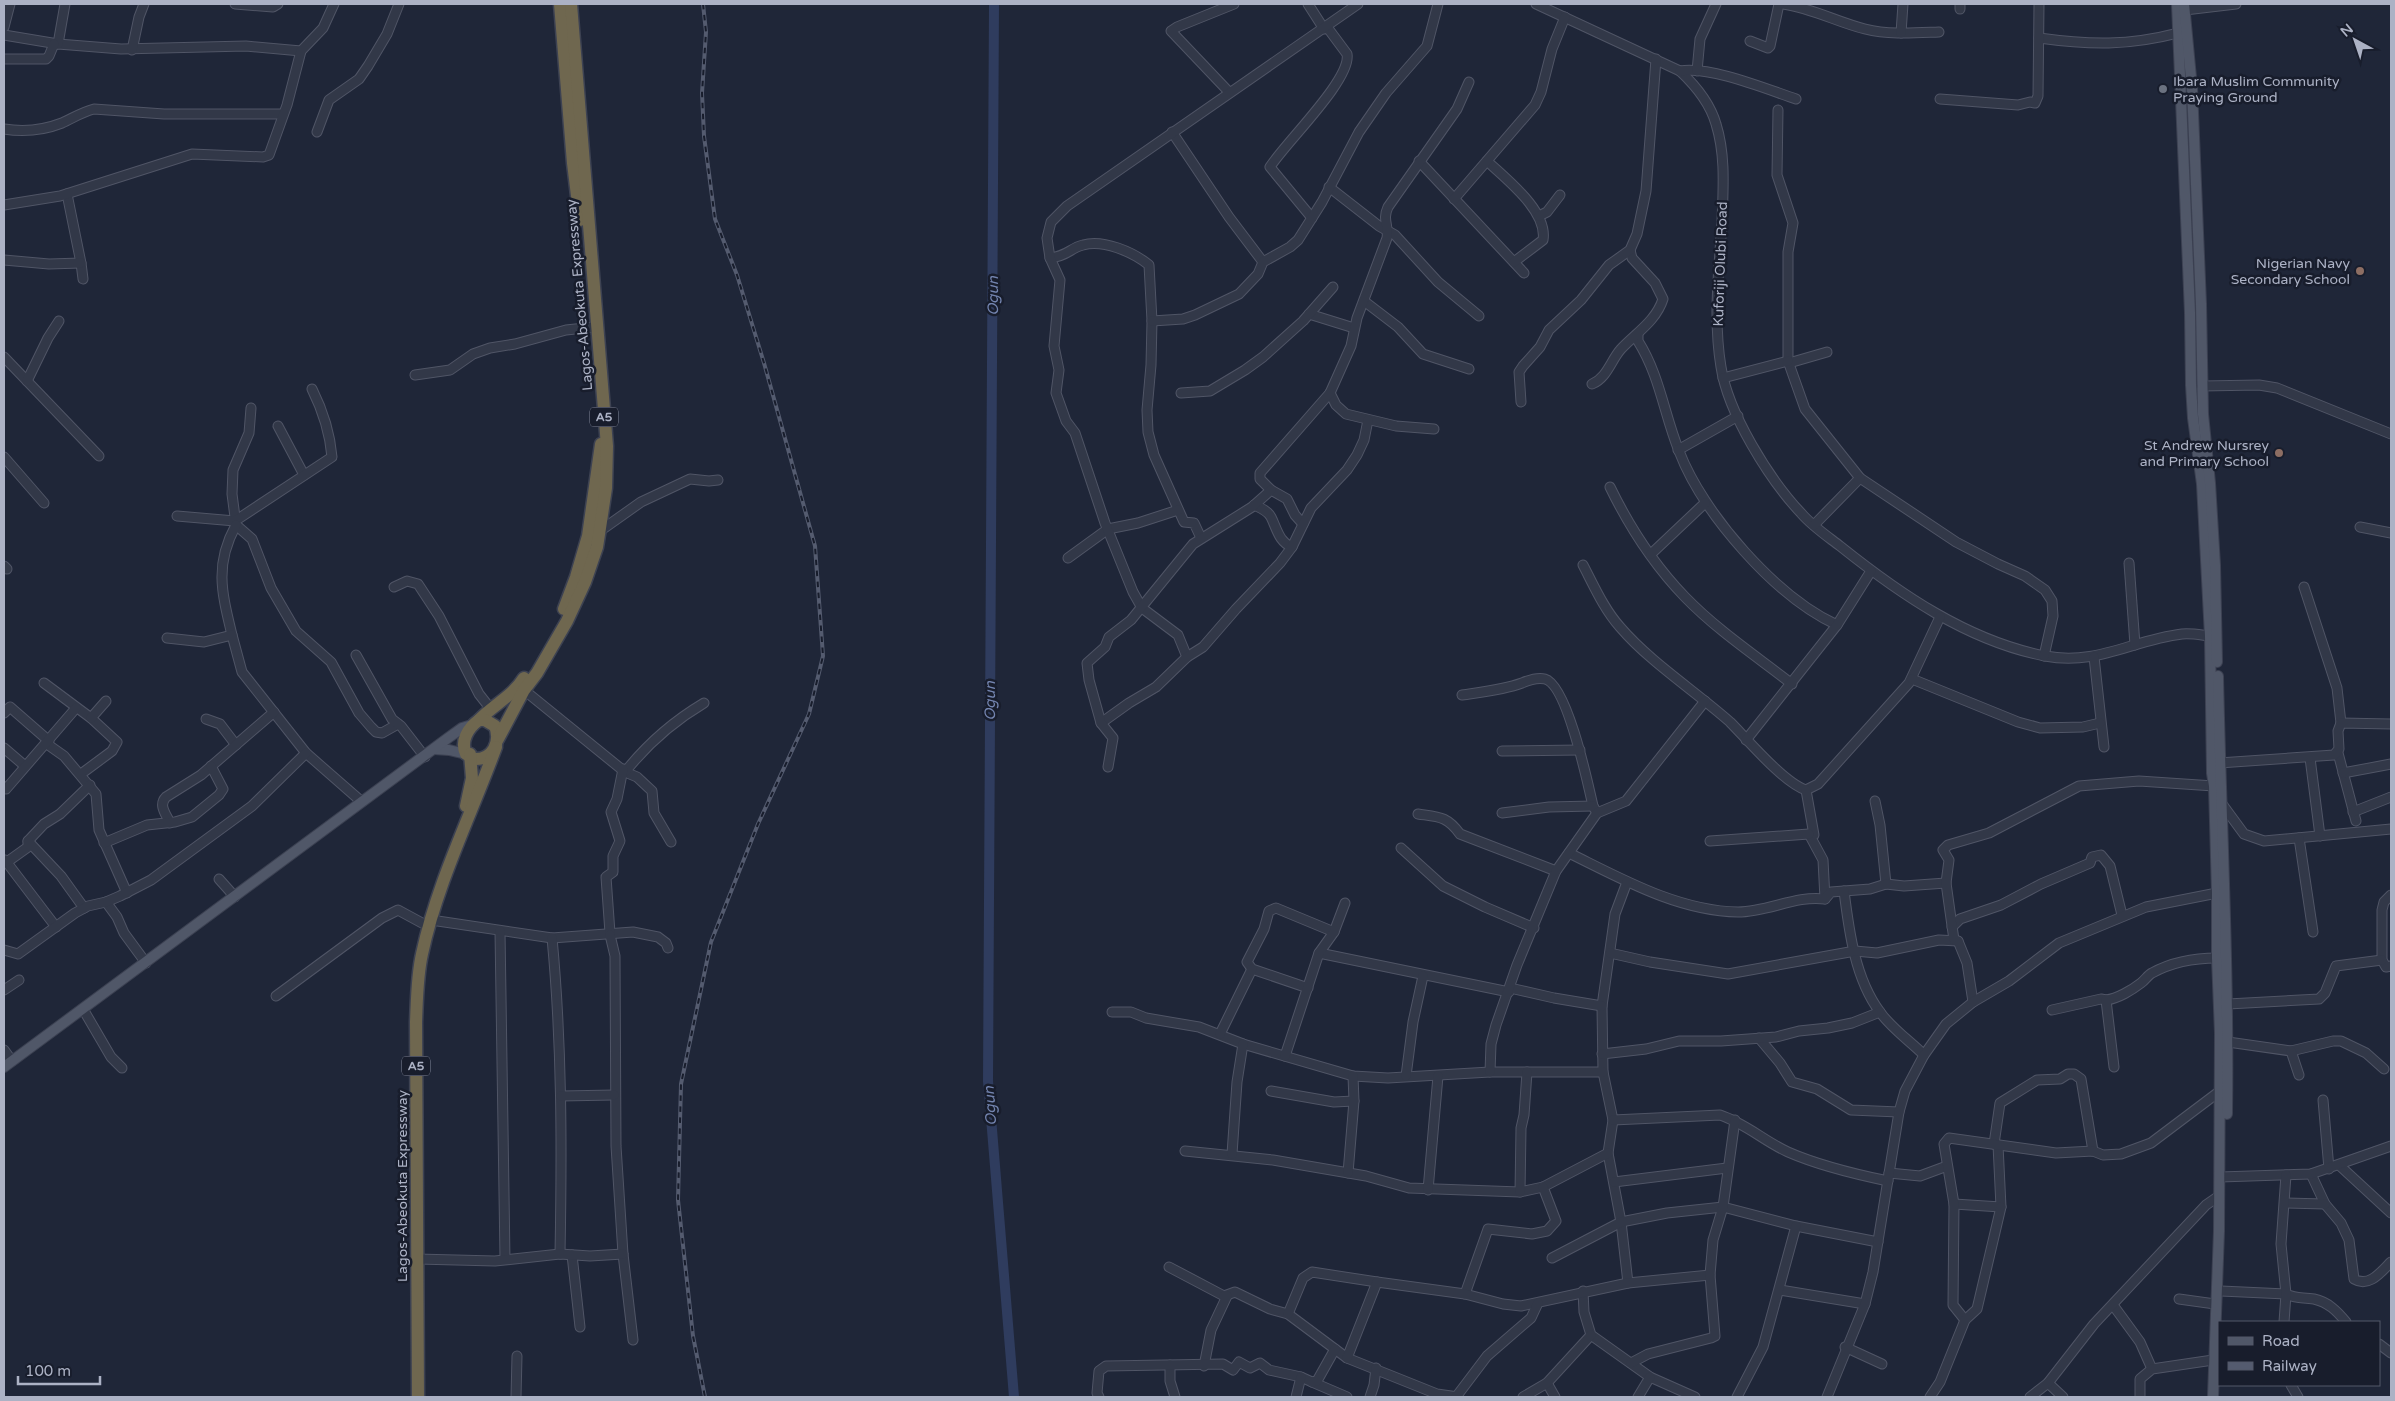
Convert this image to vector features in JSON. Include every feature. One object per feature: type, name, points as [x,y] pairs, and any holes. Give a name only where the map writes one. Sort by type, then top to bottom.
[{"type":"highway","name":"Lagos-Abeokuta Expressway","points":[[418,1397],[417,996],[426,922],[497,743],[524,690],[537,673],[576,602],[592,564],[600,531],[606,488],[607,446],[571,71],[568,43],[560,4]]},
{"type":"highway","name":"Lagos-Abeokuta Expressway","points":[[568,43],[571,4]]},
{"type":"highway","name":"Lagos-Abeokuta Expressway","points":[[476,723],[490,708],[516,688],[526,675],[562,613],[583,557],[592,517],[596,472],[601,447],[594,327],[573,163],[571,71]]},
{"type":"highway","points":[[468,754],[470,758],[480,760],[486,758],[497,743],[495,726],[485,720],[476,723]]},
{"type":"highway","name":"A5","points":[[468,754],[464,743],[476,723]]},
{"type":"highway","name":"Lagos-Abeokuta Expressway","points":[[410,1397],[409,1009],[412,966],[469,797],[472,778],[468,754]]},
{"type":"main road","points":[[2182,6],[2178,33],[2190,313],[2191,385],[2193,418],[2206,484],[2216,587],[2212,773],[2217,893],[2216,958],[2223,1177],[2219,1196],[2213,1397]]},
{"type":"main road","points":[[2182,6],[2189,38],[2201,304],[2210,636],[2214,718],[2222,804],[2228,1004],[2220,1321]]},
{"type":"main road","points":[[8,1064],[462,728],[476,723]]},
{"type":"main road","points":[[434,750],[449,750],[468,754]]},
{"type":"street","points":[[4,27],[10,4]]},
{"type":"street","points":[[4,59],[46,59],[56,44],[65,4]]},
{"type":"street","points":[[132,50],[139,17],[144,4]]},
{"type":"street","points":[[235,4],[273,7],[278,4]]},
{"type":"street","points":[[4,205],[67,194],[192,154],[263,157],[269,155],[301,51],[323,28],[334,4]]},
{"type":"street","points":[[317,132],[329,100],[359,80],[368,66],[387,34],[399,4]]},
{"type":"street","points":[[1229,92],[1171,31],[1234,4]]},
{"type":"street","points":[[1308,4],[1347,54],[1347,61],[1334,88],[1270,166],[1312,218]]},
{"type":"street","points":[[1187,657],[1178,636],[1142,608],[1108,530],[1075,434],[1066,421],[1056,393],[1059,370],[1054,346],[1060,280],[1050,258],[1047,238],[1048,230],[1051,222],[1058,215],[1112,174],[1358,4]]},
{"type":"street","points":[[1152,321],[1183,319],[1239,294],[1258,274],[1263,262],[1290,248],[1312,218],[1345,156],[1370,116],[1402,72],[1427,46],[1438,4]]},
{"type":"street","name":"Kuforiji Olubi Road","points":[[1536,4],[1656,58],[1680,71],[1696,85],[1703,97],[1716,122],[1721,144],[1723,205],[1716,303],[1723,378],[1738,416],[1782,492],[1814,525],[1871,571],[1940,617],[1995,642],[2044,656],[2068,659],[2094,657],[2184,633],[2210,636]]},
{"type":"street","points":[[1697,72],[1700,39],[1716,4]]},
{"type":"street","points":[[1750,40],[1768,48],[1770,46],[1778,4]]},
{"type":"street","points":[[1783,4],[1809,9],[1865,29],[1901,33],[1939,32]]},
{"type":"street","points":[[1901,33],[1903,4]]},
{"type":"street","points":[[1940,99],[2018,105],[2030,102],[2035,103],[2038,96],[2039,4]]},
{"type":"street","points":[[2182,6],[2236,4]]},
{"type":"street","points":[[1454,199],[1535,105],[1552,49],[1565,17]]},
{"type":"street","points":[[2040,38],[2087,44],[2118,43],[2153,40],[2178,33]]},
{"type":"street","points":[[4,35],[56,44],[132,50],[246,46],[301,51]]},
{"type":"street","points":[[1521,402],[1519,372],[1523,366],[1540,347],[1549,330],[1581,300],[1609,265],[1630,250],[1637,234],[1646,191],[1656,58]]},
{"type":"street","points":[[1680,71],[1692,69],[1697,72],[1711,72],[1796,99]]},
{"type":"street","points":[[1303,524],[1295,515],[1287,499],[1260,480],[1260,473],[1330,393],[1351,346],[1354,328],[1388,231],[1384,217],[1388,206],[1457,110],[1469,82]]},
{"type":"street","points":[[4,129],[41,128],[60,123],[94,109],[164,114],[283,114]]},
{"type":"street","points":[[1778,110],[1777,175],[1793,223],[1788,252],[1789,362],[1805,409],[1860,478],[1956,542],[2025,576],[2045,590],[2052,601],[2053,616],[2044,656]]},
{"type":"street","points":[[1172,132],[1229,217],[1263,262]]},
{"type":"street","points":[[1419,161],[1524,273]]},
{"type":"street","points":[[1487,161],[1530,203],[1539,216],[1543,240],[1514,262]]},
{"type":"street","points":[[1329,187],[1408,247],[1438,282],[1479,316]]},
{"type":"street","points":[[67,194],[83,279]]},
{"type":"street","points":[[1539,216],[1547,212],[1560,195]]},
{"type":"street","points":[[1050,258],[1065,255],[1079,246],[1091,244],[1112,247],[1145,262],[1150,268],[1152,321],[1147,410],[1148,432],[1154,455],[1178,510],[1184,522],[1194,523],[1201,538]]},
{"type":"street","points":[[1630,250],[1632,258],[1655,283],[1663,299],[1656,316],[1640,330],[1638,341],[1656,374],[1678,450],[1705,503],[1741,549],[1772,578],[1811,611],[1837,626]]},
{"type":"street","points":[[4,260],[49,264],[81,263]]},
{"type":"street","points":[[1181,393],[1200,393],[1214,389],[1263,357],[1309,314],[1334,287]]},
{"type":"street","points":[[1364,301],[1398,328],[1423,354],[1470,369]]},
{"type":"street","points":[[1309,314],[1354,328]]},
{"type":"street","points":[[27,381],[48,338],[59,321]]},
{"type":"street","points":[[415,375],[450,370],[473,354],[490,348],[515,344],[566,330],[594,327]]},
{"type":"street","points":[[1592,384],[1601,378],[1621,349],[1638,335]]},
{"type":"street","points":[[1723,378],[1827,352]]},
{"type":"street","points":[[4,357],[99,456]]},
{"type":"street","points":[[2202,386],[2259,385],[2277,388],[2391,434]]},
{"type":"street","points":[[235,523],[332,457],[332,448],[323,411],[312,389]]},
{"type":"street","points":[[1330,393],[1336,405],[1346,414],[1396,426],[1434,429]]},
{"type":"street","points":[[251,408],[249,433],[233,470],[235,523],[220,576],[242,672],[306,753],[362,802]]},
{"type":"street","points":[[1678,450],[1738,416]]},
{"type":"street","points":[[1101,724],[1156,687],[1187,657],[1203,648],[1292,547],[1312,508],[1347,470],[1357,455],[1364,440],[1368,420]]},
{"type":"street","points":[[278,426],[304,475]]},
{"type":"street","points":[[4,458],[44,503]]},
{"type":"street","points":[[1814,525],[1860,478]]},
{"type":"street","points":[[600,531],[641,502],[682,482],[693,479],[709,482],[718,480]]},
{"type":"street","points":[[1610,487],[1620,509],[1669,580],[1704,614],[1792,684]]},
{"type":"street","points":[[1108,767],[1113,738],[1101,724],[1089,680],[1088,663],[1105,647],[1109,637],[1131,620],[1142,608],[1193,544],[1254,505],[1272,490]]},
{"type":"street","points":[[1651,554],[1705,503]]},
{"type":"street","points":[[1254,505],[1265,510],[1272,518],[1274,527],[1285,544],[1292,547]]},
{"type":"street","points":[[1068,558],[1108,530],[1138,523],[1178,510]]},
{"type":"street","points":[[177,516],[235,523],[252,539],[271,588],[296,631],[331,662],[359,713],[376,732],[382,732],[398,724]]},
{"type":"street","points":[[2360,527],[2391,533]]},
{"type":"street","points":[[2129,563],[2135,645]]},
{"type":"street","points":[[1583,565],[1611,616],[1621,628],[1705,701],[1787,778],[1800,788],[1806,790],[1818,784],[1912,679],[1940,617]]},
{"type":"street","points":[[1746,740],[1837,626],[1871,571]]},
{"type":"street","points":[[394,588],[407,581],[418,584],[439,616],[480,694],[490,708]]},
{"type":"street","points":[[2304,587],[2337,688],[2341,723],[2338,731],[2338,753],[2356,822]]},
{"type":"street","points":[[167,638],[204,642],[232,635]]},
{"type":"street","points":[[356,655],[392,719],[425,757]]},
{"type":"street","points":[[2094,657],[2104,747]]},
{"type":"street","points":[[1462,695],[1508,688],[1538,678],[1546,679],[1554,686],[1568,714],[1580,750],[1595,810],[1556,871],[1509,990],[1491,1044],[1490,1072]]},
{"type":"street","points":[[1912,679],[2018,722],[2040,728],[2069,728],[2100,723]]},
{"type":"street","points":[[44,683],[91,718],[114,738],[117,745],[81,774]]},
{"type":"street","points":[[524,690],[624,770],[637,777],[652,791],[654,813],[671,842]]},
{"type":"street","points":[[91,718],[106,701]]},
{"type":"street","points":[[1502,813],[1549,807],[1595,810],[1621,805],[1705,701]]},
{"type":"street","points":[[633,1340],[623,1254],[614,1095],[615,956],[610,934],[606,877],[613,872],[613,856],[620,841],[611,812],[617,799],[624,770],[664,729],[704,703]]},
{"type":"street","points":[[4,713],[10,707],[64,756],[96,794],[97,820],[104,842],[127,893]]},
{"type":"street","points":[[4,787],[6,789],[48,743],[76,708]]},
{"type":"street","points":[[170,823],[162,806],[163,800],[212,766],[274,712]]},
{"type":"street","points":[[206,719],[220,724],[236,745]]},
{"type":"street","points":[[2341,723],[2391,724]]},
{"type":"street","points":[[4,748],[25,766]]},
{"type":"street","points":[[1502,751],[1580,750]]},
{"type":"street","points":[[4,950],[18,954],[84,908],[106,902],[151,880],[252,806],[306,753]]},
{"type":"street","points":[[2219,763],[2310,758],[2338,753]]},
{"type":"street","points":[[2310,758],[2320,836]]},
{"type":"street","points":[[2343,773],[2391,764]]},
{"type":"street","points":[[104,842],[147,825],[170,823],[192,816],[222,792],[222,786],[212,766]]},
{"type":"street","points":[[1973,1002],[1967,963],[1958,940],[1954,940],[1946,883],[1949,860],[1943,850],[1948,845],[1989,833],[2078,786],[2139,781],[2214,786]]},
{"type":"street","points":[[56,927],[5,861],[25,851],[28,847],[28,841],[44,824],[60,814],[90,786]]},
{"type":"street","points":[[1710,841],[1814,835],[1806,790]]},
{"type":"street","points":[[2353,812],[2391,797]]},
{"type":"street","points":[[1875,801],[1880,826],[1886,884]]},
{"type":"street","points":[[2222,804],[2244,834],[2264,841],[2391,829]]},
{"type":"street","points":[[1418,814],[1443,818],[1452,822],[1460,834],[1556,871]]},
{"type":"street","points":[[1809,834],[1823,860],[1826,898]]},
{"type":"street","points":[[2299,838],[2313,932]]},
{"type":"street","points":[[28,841],[61,876],[84,908]]},
{"type":"street","points":[[1401,848],[1443,886],[1476,903],[1534,928]]},
{"type":"street","points":[[1569,853],[1627,882],[1678,902],[1706,909],[1740,912],[1811,897],[1826,898]]},
{"type":"street","points":[[1952,927],[1960,919],[2001,905],[2090,863],[2092,858],[2101,855],[2110,866],[2122,915]]},
{"type":"street","points":[[220,879],[235,897]]},
{"type":"street","points":[[1627,882],[1615,914],[1602,1006],[1602,1054],[1603,1072],[1613,1120],[1608,1153],[1621,1222],[1628,1283]]},
{"type":"street","points":[[1826,898],[1831,892],[1870,889],[1886,884],[1904,886],[1946,883]]},
{"type":"street","points":[[1844,891],[1862,978],[1880,1012],[1924,1055]]},
{"type":"street","points":[[1827,1397],[1864,1304],[1878,1242],[1899,1112],[1905,1092],[1924,1055],[1946,1024],[1973,1002],[2009,981],[2059,943],[2122,915],[2165,902],[2217,893]]},
{"type":"street","points":[[2391,895],[2384,902],[2382,910],[2382,960],[2386,967],[2391,966]]},
{"type":"street","points":[[106,902],[117,917],[124,933],[146,963]]},
{"type":"street","points":[[1285,1056],[1319,953],[1334,932],[1345,903]]},
{"type":"street","points":[[1308,988],[1252,969],[1247,962],[1272,909],[1281,909],[1334,932]]},
{"type":"street","points":[[276,996],[382,918],[398,910],[426,922],[552,938],[633,932],[658,937],[666,943],[668,948]]},
{"type":"street","points":[[500,931],[505,1259]]},
{"type":"street","points":[[552,938],[558,1004],[561,1096],[560,1254]]},
{"type":"street","points":[[1610,953],[1650,962],[1728,974],[1855,951],[1877,953],[1939,940],[1958,940]]},
{"type":"street","points":[[1319,953],[1423,976],[1602,1006]]},
{"type":"street","points":[[2052,1010],[2101,999],[2113,999],[2142,983],[2150,973],[2197,958],[2216,958]]},
{"type":"street","points":[[2228,1004],[2319,999],[2325,993],[2336,966],[2382,960]]},
{"type":"street","points":[[1220,1034],[1252,969]]},
{"type":"street","points":[[1406,1076],[1413,1022],[1423,976]]},
{"type":"street","points":[[4,990],[19,980]]},
{"type":"street","points":[[2106,1000],[2114,1067]]},
{"type":"street","points":[[83,1009],[111,1057],[122,1068]]},
{"type":"street","points":[[1112,1012],[1131,1012],[1146,1018],[1186,1023],[1243,1044],[1353,1076],[1438,1076],[1490,1072],[1603,1072]]},
{"type":"street","points":[[1602,1054],[1646,1049],[1678,1041],[1721,1041],[1759,1038],[1828,1028],[1852,1023],[1880,1012]]},
{"type":"street","points":[[1759,1038],[1780,1063],[1792,1082],[1817,1089],[1851,1110],[1899,1112]]},
{"type":"street","points":[[2228,1042],[2291,1051],[2333,1040],[2341,1041],[2366,1053],[2384,1070]]},
{"type":"street","points":[[1232,1154],[1237,1082],[1243,1044]]},
{"type":"street","points":[[4,1050],[8,1064]]},
{"type":"street","points":[[2291,1051],[2299,1075]]},
{"type":"street","points":[[1520,1192],[1521,1128],[1524,1115],[1527,1072]]},
{"type":"street","points":[[1930,1397],[1940,1382],[1965,1320],[1977,1309],[2001,1208],[1996,1144],[2000,1103],[2037,1080],[2060,1079],[2068,1074],[2074,1074],[2081,1080],[2093,1151]]},
{"type":"street","points":[[1348,1172],[1354,1102],[1353,1076]]},
{"type":"street","points":[[1428,1190],[1438,1076]]},
{"type":"street","points":[[1271,1091],[1334,1102],[1354,1102]]},
{"type":"street","points":[[1965,1320],[1954,1305],[1954,1204],[1944,1144],[1949,1138],[2056,1152],[2093,1151],[2103,1155],[2121,1154],[2151,1143],[2220,1091]]},
{"type":"street","points":[[561,1096],[614,1095]]},
{"type":"street","points":[[2323,1100],[2329,1169]]},
{"type":"street","points":[[1613,1120],[1720,1115],[1735,1120],[1788,1152],[1843,1172],[1888,1177],[1920,1176],[1947,1166]]},
{"type":"street","points":[[1631,1363],[1648,1354],[1714,1337],[1710,1275],[1713,1240],[1723,1207],[1735,1120]]},
{"type":"street","points":[[2223,1177],[2311,1174],[2391,1146]]},
{"type":"street","points":[[1185,1151],[1232,1154],[1348,1172],[1409,1188],[1520,1192],[1543,1187],[1608,1153]]},
{"type":"street","points":[[2339,1165],[2391,1213]]},
{"type":"street","points":[[1614,1182],[1727,1168]]},
{"type":"street","points":[[2311,1174],[2325,1204],[2341,1223],[2350,1240],[2354,1280],[2358,1282],[2370,1281],[2391,1262]]},
{"type":"street","points":[[2284,1321],[2286,1294],[2281,1244],[2286,1175]]},
{"type":"street","points":[[1465,1294],[1488,1229],[1532,1234],[1548,1230],[1556,1221],[1543,1187]]},
{"type":"street","points":[[2030,1397],[2048,1383],[2094,1324],[2206,1205],[2219,1196]]},
{"type":"street","points":[[2284,1203],[2325,1204]]},
{"type":"street","points":[[1954,1204],[2001,1208]]},
{"type":"street","points":[[1552,1258],[1621,1222],[1723,1207],[1796,1226],[1878,1242]]},
{"type":"street","points":[[1737,1397],[1764,1347],[1796,1226]]},
{"type":"street","points":[[417,1259],[494,1261],[560,1254],[590,1256],[623,1254]]},
{"type":"street","points":[[572,1255],[580,1327]]},
{"type":"street","points":[[1169,1267],[1224,1296],[1235,1292],[1270,1309],[1288,1314],[1347,1358],[1437,1394],[1457,1397],[1487,1356],[1530,1318],[1538,1303]]},
{"type":"street","points":[[1288,1314],[1303,1278],[1312,1272],[1465,1294],[1503,1304],[1521,1306],[1628,1283],[1710,1275]]},
{"type":"street","points":[[1347,1358],[1377,1282]]},
{"type":"street","points":[[1780,1290],[1864,1304]]},
{"type":"street","points":[[2221,1291],[2286,1294],[2294,1298],[2312,1298],[2326,1303],[2345,1321]]},
{"type":"street","points":[[1583,1292],[1584,1312],[1591,1335],[1650,1377],[1695,1397]]},
{"type":"street","points":[[1204,1366],[1211,1330],[1226,1296],[1224,1296]]},
{"type":"street","points":[[2180,1299],[2215,1304]]},
{"type":"street","points":[[2113,1305],[2140,1342],[2152,1369]]},
{"type":"street","points":[[1523,1397],[1547,1383],[1591,1335]]},
{"type":"street","points":[[2380,1345],[2391,1353]]},
{"type":"street","points":[[1846,1348],[1882,1364]]},
{"type":"street","points":[[1312,1382],[1317,1381],[1335,1349]]},
{"type":"street","points":[[516,1397],[517,1356]]},
{"type":"street","points":[[2140,1397],[2140,1379],[2152,1369],[2213,1360]]},
{"type":"street","points":[[1099,1397],[1097,1393],[1099,1371],[1102,1368],[1223,1364],[1232,1370],[1239,1362],[1250,1368],[1260,1363],[1268,1370],[1301,1377],[1347,1397]]},
{"type":"street","points":[[1170,1365],[1170,1381],[1175,1397]]},
{"type":"street","points":[[1370,1397],[1376,1368]]},
{"type":"street","points":[[1296,1397],[1301,1377]]},
{"type":"street","points":[[1638,1397],[1650,1377]]},
{"type":"street","points":[[1547,1383],[1555,1397]]},
{"type":"street","points":[[2048,1383],[2063,1397]]},
{"type":"street","points":[[2292,1386],[2298,1397]]},
{"type":"waterway","name":"Ogun","points":[[994,4],[988,1081],[1014,1397]]},
{"type":"railway","points":[[703,4],[706,32],[702,93],[704,136],[715,219],[737,275],[764,363],[815,546],[823,656],[809,714],[758,824],[711,942],[681,1084],[678,1200],[693,1336],[705,1397]]},
{"type":"place","name":"Ibara Muslim Community Praying Ground","points":[[2163,89]]},
{"type":"place","name":"Nigerian Navy Secondary School","points":[[2360,271]]},
{"type":"place","name":"St Andrew Nursrey and Primary School","points":[[2279,453]]}]
